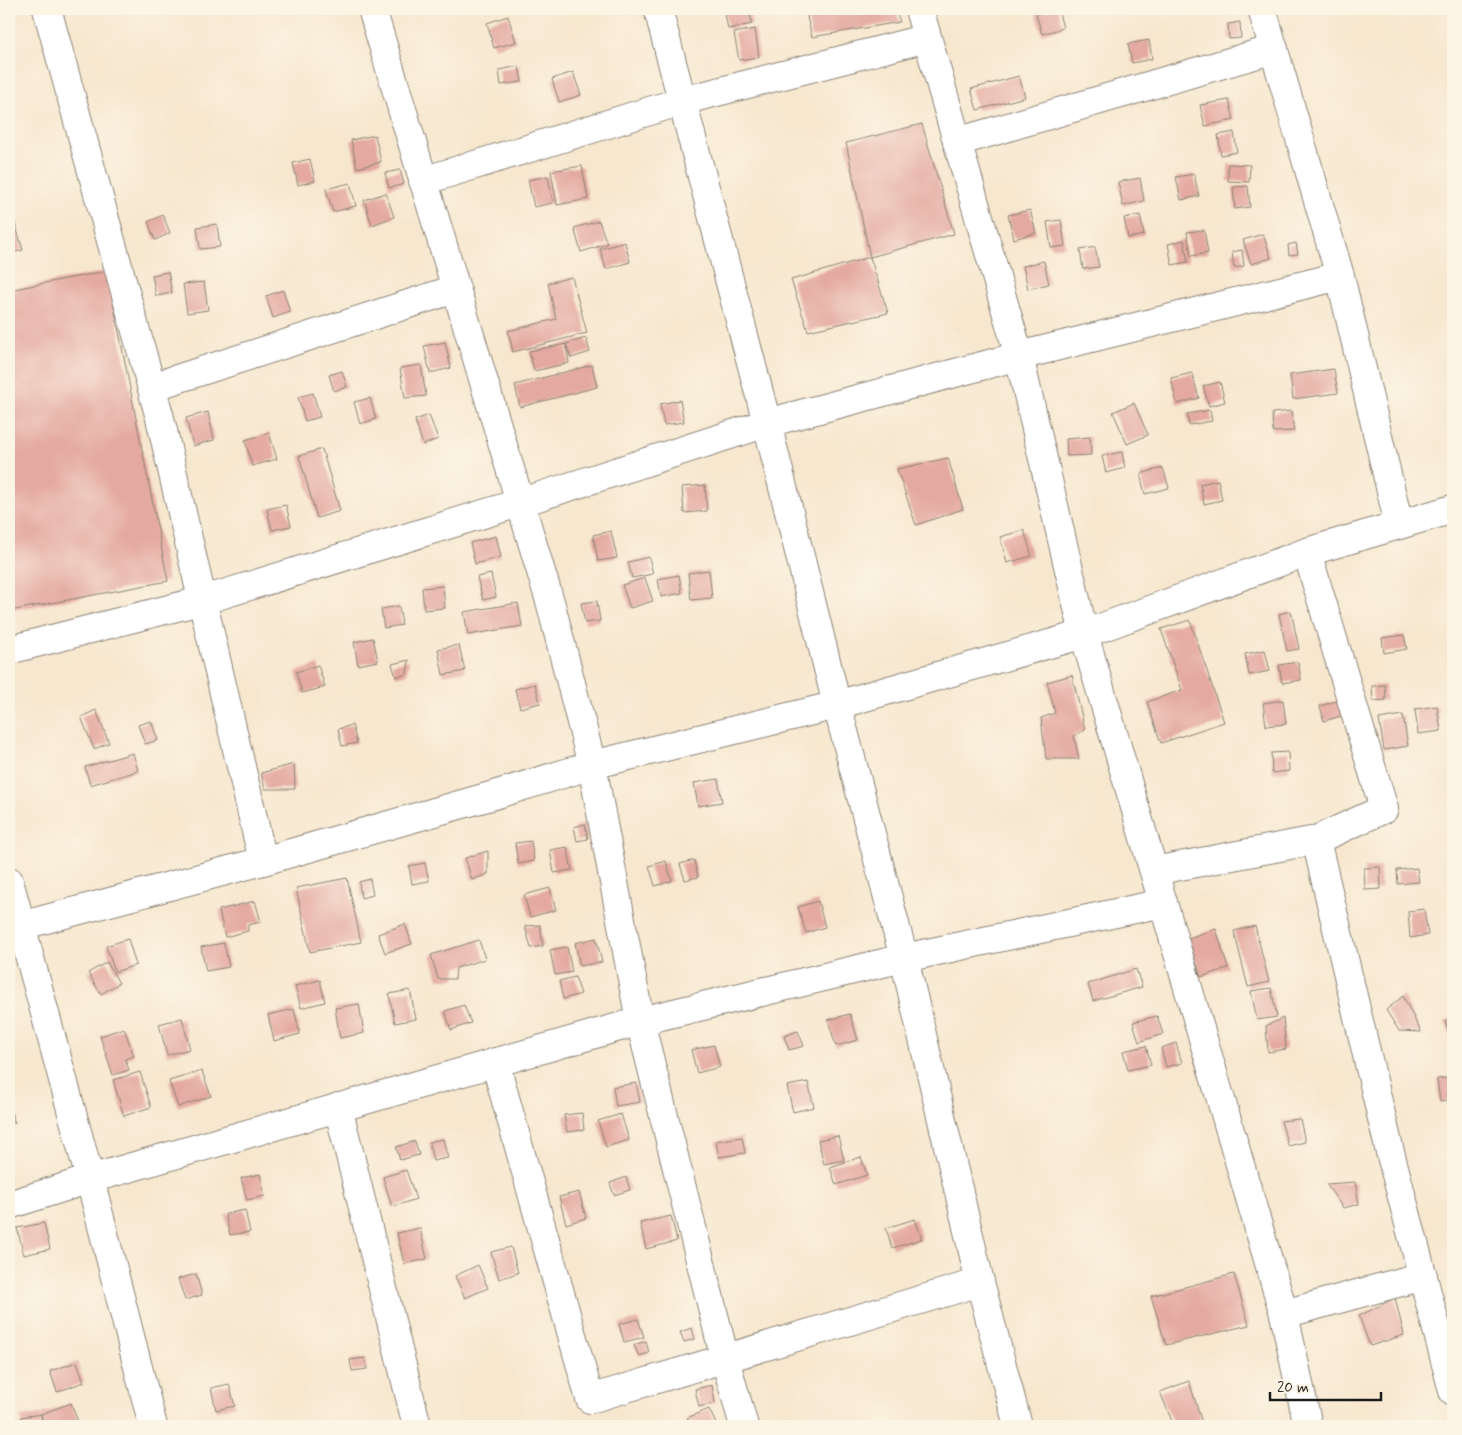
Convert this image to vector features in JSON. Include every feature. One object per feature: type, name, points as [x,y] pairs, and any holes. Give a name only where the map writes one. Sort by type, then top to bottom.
[{"type":"street","points":[[47,9],[152,387],[204,600],[262,861]]},
{"type":"street","points":[[372,9],[550,605],[592,765],[640,1021],[744,1426]]},
{"type":"street","points":[[658,9],[767,423],[837,705],[904,958],[980,1282],[1018,1426]]},
{"type":"street","points":[[919,9],[1019,356],[1084,634],[1284,1314],[1308,1426]]},
{"type":"street","points":[[1262,9],[1340,276],[1399,525]]},
{"type":"street","points":[[423,180],[682,101],[927,38]]},
{"type":"street","points":[[957,142],[1274,49]]},
{"type":"street","points":[[9,650],[204,600],[519,503],[767,423],[1019,356],[1340,276]]},
{"type":"street","points":[[152,387],[455,289]]},
{"type":"street","points":[[15,928],[262,861],[592,765],[837,705],[1084,634],[1308,552],[1453,509]]},
{"type":"street","points":[[1154,870],[1316,840],[1384,809],[1308,552]]},
{"type":"street","points":[[1316,840],[1387,1139],[1453,1391]]},
{"type":"street","points":[[9,881],[15,928],[90,1179],[153,1426]]},
{"type":"street","points":[[9,1205],[90,1179],[640,1021],[904,958],[1163,903]]},
{"type":"street","points":[[495,1062],[590,1399],[980,1282]]},
{"type":"street","points":[[338,1107],[417,1426]]},
{"type":"street","points":[[1284,1314],[1423,1276]]},
{"type":"building","points":[[724,9],[749,9],[752,24],[728,29]]},
{"type":"building","points":[[805,9],[895,9],[900,22],[812,37]]},
{"type":"building","points":[[1058,9],[1063,28],[1042,34],[1036,14]]},
{"type":"building","points":[[508,16],[516,42],[494,48],[487,23]]},
{"type":"building","points":[[1240,22],[1241,38],[1229,39],[1228,24]]},
{"type":"building","points":[[755,29],[759,57],[739,60],[734,33]]},
{"type":"building","points":[[1149,40],[1152,59],[1132,63],[1128,44]]},
{"type":"building","points":[[519,66],[522,82],[501,85],[499,70]]},
{"type":"building","points":[[573,72],[581,95],[559,102],[552,79]]},
{"type":"building","points":[[1019,76],[1025,97],[977,110],[971,89]]},
{"type":"building","points":[[1229,100],[1234,120],[1205,126],[1200,105]]},
{"type":"building","points":[[922,124],[954,234],[870,257],[846,143]]},
{"type":"building","points":[[1234,132],[1237,152],[1221,155],[1218,135]]},
{"type":"building","points":[[375,135],[381,162],[357,168],[351,140]]},
{"type":"building","points":[[310,159],[315,181],[298,185],[293,163]]},
{"type":"building","points":[[1228,164],[1250,165],[1249,182],[1228,181]]},
{"type":"building","points":[[582,166],[588,199],[557,205],[551,171]]},
{"type":"building","points":[[400,170],[404,184],[389,188],[385,173]]},
{"type":"building","points":[[1194,174],[1199,196],[1181,200],[1176,177]]},
{"type":"building","points":[[548,176],[553,203],[534,207],[528,180]]},
{"type":"building","points":[[1140,178],[1144,201],[1123,206],[1118,182]]},
{"type":"building","points":[[350,183],[356,206],[333,212],[326,189]]},
{"type":"building","points":[[1248,186],[1250,207],[1235,209],[1233,187]]},
{"type":"building","points":[[386,193],[394,217],[372,225],[364,200]]},
{"type":"building","points":[[1030,210],[1036,233],[1014,239],[1008,215]]},
{"type":"building","points":[[163,215],[170,233],[155,240],[148,222]]},
{"type":"building","points":[[1140,215],[1144,235],[1128,238],[1124,218]]},
{"type":"building","points":[[13,217],[23,250],[9,254],[9,218]]},
{"type":"building","points":[[1061,220],[1065,246],[1051,248],[1047,222]]},
{"type":"building","points":[[599,221],[607,244],[581,252],[574,228]]},
{"type":"building","points":[[217,224],[220,247],[200,249],[197,227]]},
{"type":"building","points":[[1204,230],[1208,253],[1191,256],[1187,232]]},
{"type":"building","points":[[1263,234],[1271,258],[1251,264],[1243,240]]},
{"type":"building","points":[[1184,240],[1188,262],[1172,265],[1168,244]]},
{"type":"building","points":[[625,242],[630,262],[606,269],[600,249]]},
{"type":"building","points":[[1296,243],[1298,254],[1289,255],[1288,245]]},
{"type":"building","points":[[1095,247],[1099,267],[1083,269],[1080,250]]},
{"type":"building","points":[[1242,250],[1244,266],[1234,268],[1232,252]]},
{"type":"building","points":[[870,257],[888,313],[808,331],[791,280]]},
{"type":"building","points":[[1044,261],[1049,284],[1028,289],[1023,266]]},
{"type":"building","points":[[107,271],[168,581],[9,611],[9,290]]},
{"type":"building","points":[[168,272],[172,293],[156,296],[152,275]]},
{"type":"building","points":[[572,277],[587,333],[513,352],[508,331],[556,319],[548,283]]},
{"type":"building","points":[[204,282],[208,310],[187,313],[183,284]]},
{"type":"building","points":[[283,290],[290,312],[273,318],[266,296]]},
{"type":"building","points":[[586,338],[590,352],[571,358],[566,344]]},
{"type":"building","points":[[445,342],[451,368],[430,373],[424,346]]},
{"type":"building","points":[[566,344],[569,363],[534,371],[529,351]]},
{"type":"building","points":[[421,365],[426,396],[405,398],[400,368]]},
{"type":"building","points":[[592,365],[597,387],[520,407],[515,385]]},
{"type":"building","points":[[1334,369],[1338,393],[1293,399],[1290,375]]},
{"type":"building","points":[[342,371],[347,387],[334,391],[329,375]]},
{"type":"building","points":[[1192,373],[1199,398],[1177,404],[1171,378]]},
{"type":"building","points":[[1220,382],[1225,402],[1209,406],[1203,386]]},
{"type":"building","points":[[313,393],[320,417],[305,421],[298,397]]},
{"type":"building","points":[[370,398],[376,419],[360,424],[354,402]]},
{"type":"building","points":[[680,400],[684,422],[664,425],[660,404]]},
{"type":"building","points":[[1134,403],[1148,435],[1127,444],[1113,412]]},
{"type":"building","points":[[1210,410],[1212,421],[1189,425],[1187,414]]},
{"type":"building","points":[[1291,411],[1294,431],[1273,432],[1272,413]]},
{"type":"building","points":[[208,412],[214,440],[193,446],[186,418]]},
{"type":"building","points":[[429,415],[438,439],[423,445],[415,420]]},
{"type":"building","points":[[269,433],[277,459],[252,466],[245,440]]},
{"type":"building","points":[[1090,437],[1091,455],[1067,456],[1066,439]]},
{"type":"building","points":[[322,449],[340,511],[317,518],[299,456]]},
{"type":"building","points":[[1122,452],[1125,468],[1106,473],[1102,456]]},
{"type":"building","points":[[948,458],[963,509],[916,525],[897,469]]},
{"type":"building","points":[[1163,468],[1169,488],[1145,494],[1140,474]]},
{"type":"building","points":[[1218,480],[1222,500],[1204,504],[1200,484]]},
{"type":"building","points":[[705,485],[707,511],[684,513],[682,487]]},
{"type":"building","points":[[286,505],[291,526],[272,530],[267,509]]},
{"type":"building","points":[[1024,530],[1032,556],[1007,563],[1000,537]]},
{"type":"building","points":[[611,531],[617,558],[598,561],[593,535]]},
{"type":"building","points":[[496,536],[501,557],[475,564],[470,543]]},
{"type":"building","points":[[649,557],[653,574],[632,578],[628,562]]},
{"type":"building","points":[[709,570],[712,598],[691,600],[688,573]]},
{"type":"building","points":[[491,574],[496,597],[483,600],[477,577]]},
{"type":"building","points":[[679,575],[682,593],[661,597],[658,579]]},
{"type":"building","points":[[645,578],[653,601],[630,608],[622,585]]},
{"type":"building","points":[[443,586],[445,608],[424,610],[422,588]]},
{"type":"building","points":[[597,601],[600,621],[585,623],[581,603]]},
{"type":"building","points":[[518,603],[522,626],[468,635],[464,612]]},
{"type":"building","points":[[399,606],[402,625],[384,628],[381,609]]},
{"type":"building","points":[[1291,611],[1299,649],[1287,651],[1279,614]]},
{"type":"building","points":[[1190,620],[1224,722],[1161,743],[1147,702],[1182,690],[1161,629]]},
{"type":"building","points":[[1404,635],[1407,649],[1384,653],[1382,638]]},
{"type":"building","points":[[373,638],[378,661],[358,665],[354,642]]},
{"type":"building","points":[[459,645],[465,671],[443,675],[438,649]]},
{"type":"building","points":[[1265,650],[1270,671],[1249,675],[1245,654]]},
{"type":"building","points":[[409,660],[407,674],[396,677],[392,664]]},
{"type":"building","points":[[1298,662],[1301,680],[1282,683],[1279,665]]},
{"type":"building","points":[[318,665],[325,687],[302,693],[296,672]]},
{"type":"building","points":[[1072,675],[1085,730],[1074,736],[1079,759],[1046,759],[1041,718],[1055,713],[1047,682]]},
{"type":"building","points":[[535,684],[540,703],[520,708],[515,689]]},
{"type":"building","points":[[1385,685],[1386,700],[1373,701],[1372,686]]},
{"type":"building","points":[[1283,700],[1286,724],[1266,726],[1263,703]]},
{"type":"building","points":[[1339,700],[1344,715],[1324,721],[1320,706]]},
{"type":"building","points":[[1437,706],[1441,731],[1418,734],[1415,709]]},
{"type":"building","points":[[96,710],[109,743],[94,749],[81,717]]},
{"type":"building","points":[[1403,715],[1408,746],[1384,750],[1379,719]]},
{"type":"building","points":[[151,721],[158,740],[145,744],[138,725]]},
{"type":"building","points":[[352,725],[357,743],[342,746],[338,729]]},
{"type":"building","points":[[1288,752],[1289,771],[1272,773],[1271,753]]},
{"type":"building","points":[[133,753],[138,771],[90,785],[85,767]]},
{"type":"building","points":[[294,764],[295,789],[265,789],[261,773]]},
{"type":"building","points":[[718,779],[722,802],[698,806],[694,783]]},
{"type":"building","points":[[585,824],[588,839],[577,841],[574,827]]},
{"type":"building","points":[[531,841],[534,861],[518,864],[515,843]]},
{"type":"building","points":[[567,847],[572,870],[554,873],[550,850]]},
{"type":"building","points":[[488,851],[488,874],[472,880],[465,858]]},
{"type":"building","points":[[694,860],[698,877],[685,880],[680,864]]},
{"type":"building","points":[[666,861],[672,881],[655,886],[649,866]]},
{"type":"building","points":[[425,863],[429,881],[412,884],[409,866]]},
{"type":"building","points":[[1380,867],[1381,889],[1365,890],[1364,868]]},
{"type":"building","points":[[1417,868],[1419,882],[1398,884],[1397,870]]},
{"type":"building","points":[[347,878],[361,942],[310,952],[296,888]]},
{"type":"building","points":[[370,879],[373,895],[361,898],[359,882]]},
{"type":"building","points":[[550,888],[556,910],[530,917],[524,895]]},
{"type":"building","points":[[255,901],[261,922],[248,925],[248,931],[225,937],[219,910]]},
{"type":"building","points":[[818,901],[825,927],[806,933],[798,907]]},
{"type":"building","points":[[1424,909],[1428,935],[1410,938],[1408,911]]},
{"type":"building","points":[[405,924],[412,944],[385,953],[378,934]]},
{"type":"building","points":[[540,925],[543,946],[531,948],[525,926]]},
{"type":"building","points":[[1255,926],[1269,982],[1248,987],[1234,931]]},
{"type":"building","points":[[1216,929],[1228,968],[1201,977],[1188,938]]},
{"type":"building","points":[[596,938],[602,962],[580,966],[575,943]]},
{"type":"building","points":[[128,939],[136,965],[115,972],[106,946]]},
{"type":"building","points":[[479,940],[485,959],[456,968],[455,979],[438,979],[431,955]]},
{"type":"building","points":[[224,943],[229,967],[206,971],[201,947]]},
{"type":"building","points":[[567,947],[572,972],[555,975],[550,950]]},
{"type":"building","points":[[107,962],[119,983],[101,994],[88,973]]},
{"type":"building","points":[[1136,969],[1142,987],[1093,1001],[1088,984]]},
{"type":"building","points":[[575,977],[581,994],[563,999],[559,981]]},
{"type":"building","points":[[320,980],[325,1002],[301,1008],[295,986]]},
{"type":"building","points":[[1271,988],[1277,1017],[1257,1020],[1251,991]]},
{"type":"building","points":[[410,990],[416,1019],[395,1023],[389,994]]},
{"type":"building","points":[[1403,996],[1421,1032],[1399,1031],[1386,1010]]},
{"type":"building","points":[[359,1004],[364,1033],[340,1038],[335,1008]]},
{"type":"building","points":[[464,1005],[471,1023],[451,1030],[445,1011]]},
{"type":"building","points":[[294,1009],[300,1034],[274,1041],[268,1015]]},
{"type":"building","points":[[850,1014],[858,1040],[836,1046],[828,1020]]},
{"type":"building","points":[[1157,1016],[1163,1034],[1139,1042],[1133,1022]]},
{"type":"building","points":[[182,1018],[190,1049],[167,1055],[159,1024]]},
{"type":"building","points":[[1283,1018],[1286,1049],[1268,1052],[1266,1026]]},
{"type":"building","points":[[1453,1018],[1453,1043],[1445,1021]]},
{"type":"building","points":[[124,1028],[134,1056],[125,1059],[129,1070],[113,1075],[100,1036]]},
{"type":"building","points":[[798,1031],[804,1046],[789,1050],[784,1036]]},
{"type":"building","points":[[1176,1043],[1182,1063],[1166,1067],[1161,1048]]},
{"type":"building","points":[[714,1045],[720,1067],[697,1073],[691,1050]]},
{"type":"building","points":[[1146,1046],[1151,1065],[1128,1070],[1123,1051]]},
{"type":"building","points":[[202,1071],[211,1096],[178,1107],[169,1081]]},
{"type":"building","points":[[140,1072],[151,1107],[124,1116],[113,1080]]},
{"type":"building","points":[[1453,1077],[1453,1100],[1440,1102],[1437,1079]]},
{"type":"building","points":[[808,1082],[814,1107],[793,1112],[787,1086]]},
{"type":"building","points":[[636,1083],[640,1102],[616,1106],[613,1087]]},
{"type":"building","points":[[9,1107],[15,1123],[9,1124]]},
{"type":"building","points":[[582,1113],[584,1130],[567,1132],[564,1115]]},
{"type":"building","points":[[621,1114],[629,1140],[606,1147],[598,1121]]},
{"type":"building","points":[[1300,1119],[1305,1142],[1288,1146],[1281,1121]]},
{"type":"building","points":[[838,1136],[844,1160],[824,1164],[818,1140]]},
{"type":"building","points":[[742,1137],[745,1153],[719,1157],[716,1141]]},
{"type":"building","points":[[443,1139],[448,1158],[433,1161],[429,1142]]},
{"type":"building","points":[[415,1141],[419,1155],[400,1160],[396,1147]]},
{"type":"building","points":[[861,1157],[867,1175],[836,1185],[830,1167]]},
{"type":"building","points":[[406,1170],[416,1199],[392,1207],[383,1177]]},
{"type":"building","points":[[260,1174],[265,1196],[247,1200],[241,1178]]},
{"type":"building","points":[[626,1177],[630,1190],[614,1195],[610,1183]]},
{"type":"building","points":[[1355,1182],[1359,1204],[1343,1208],[1326,1184]]},
{"type":"building","points":[[579,1192],[586,1218],[566,1224],[559,1197]]},
{"type":"building","points":[[245,1210],[250,1232],[230,1235],[225,1214]]},
{"type":"building","points":[[671,1216],[677,1241],[646,1249],[640,1223]]},
{"type":"building","points":[[915,1219],[922,1239],[892,1248],[886,1228]]},
{"type":"building","points":[[44,1223],[50,1249],[24,1255],[17,1228]]},
{"type":"building","points":[[420,1228],[427,1259],[404,1264],[397,1233]]},
{"type":"building","points":[[511,1247],[518,1273],[499,1279],[491,1252]]},
{"type":"building","points":[[478,1265],[488,1288],[465,1298],[455,1276]]},
{"type":"building","points":[[196,1274],[202,1295],[185,1300],[178,1279]]},
{"type":"building","points":[[1234,1274],[1249,1325],[1166,1345],[1151,1296]]},
{"type":"building","points":[[1395,1298],[1404,1335],[1370,1346],[1359,1316]]},
{"type":"building","points":[[638,1319],[644,1337],[624,1342],[619,1324]]},
{"type":"building","points":[[692,1328],[695,1339],[684,1342],[680,1332]]},
{"type":"building","points":[[646,1341],[649,1353],[639,1356],[634,1345]]},
{"type":"building","points":[[365,1358],[367,1369],[352,1371],[350,1360]]},
{"type":"building","points":[[77,1362],[84,1382],[57,1392],[50,1371]]},
{"type":"building","points":[[1189,1381],[1203,1426],[1174,1426],[1160,1392]]},
{"type":"building","points":[[229,1384],[235,1406],[216,1410],[211,1388]]},
{"type":"building","points":[[712,1385],[715,1403],[699,1407],[695,1389]]},
{"type":"building","points":[[71,1403],[78,1422],[66,1426],[45,1426],[41,1414]]},
{"type":"building","points":[[709,1409],[717,1426],[691,1426],[687,1418]]},
{"type":"building","points":[[41,1414],[43,1426],[23,1426],[21,1417]]}]
